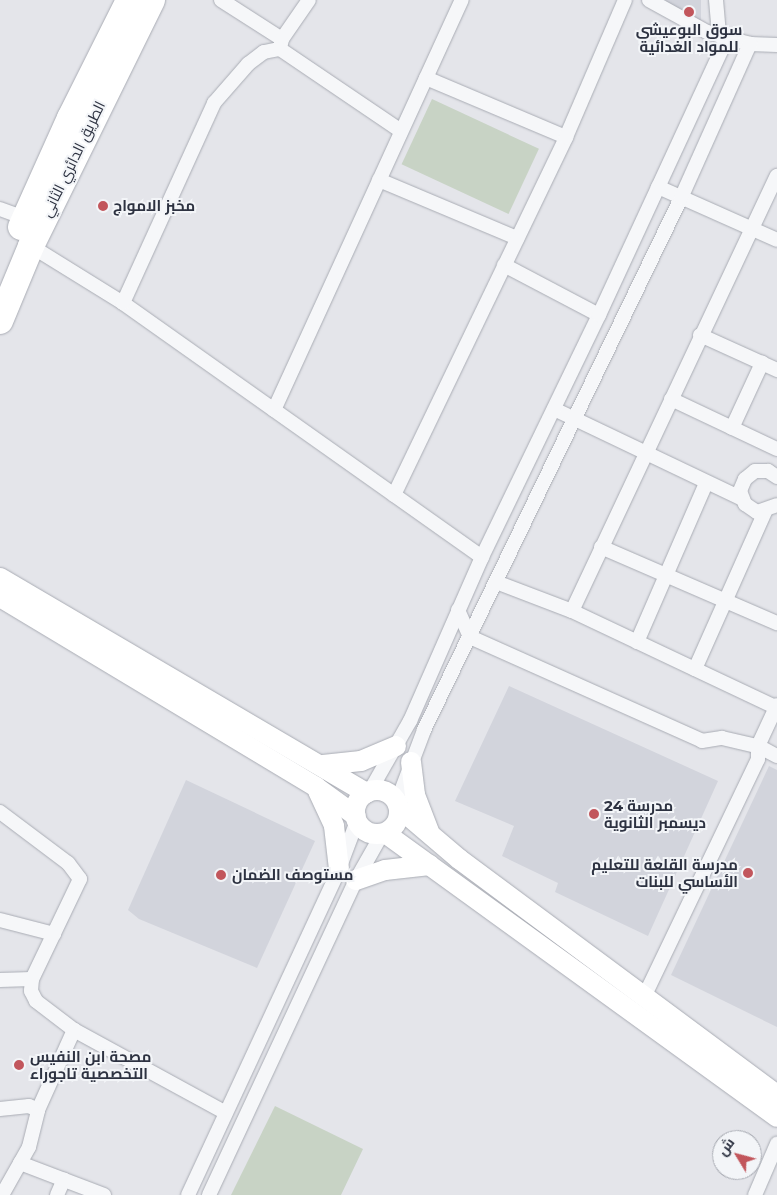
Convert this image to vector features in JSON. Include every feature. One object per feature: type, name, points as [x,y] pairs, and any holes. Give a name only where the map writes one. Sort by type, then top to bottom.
[{"type":"highway","name":"الطريق الدائري الثاني","points":[[0,273],[70,118],[129,0]]},
{"type":"highway","name":"الطريق الدائري الثاني","points":[[0,321],[31,246],[152,0]]},
{"type":"street","points":[[221,0],[401,132]]},
{"type":"street","points":[[123,303],[214,103],[248,64],[264,52],[281,44],[308,0]]},
{"type":"street","points":[[274,410],[462,0]]},
{"type":"street","points":[[394,495],[566,137],[625,0]]},
{"type":"street","points":[[649,0],[707,32],[750,44],[777,44]]},
{"type":"street","points":[[188,1195],[339,869],[356,818],[358,802],[368,792],[396,746],[482,557],[599,315],[658,187],[723,35],[716,0]]},
{"type":"street","points":[[209,1195],[356,880],[383,834],[398,820],[398,805],[411,762],[574,418],[681,198],[750,44]]},
{"type":"street","points":[[426,78],[566,137]]},
{"type":"street","points":[[572,610],[750,229],[777,176]]},
{"type":"street","points":[[379,180],[517,238]]},
{"type":"street","points":[[658,187],[777,240]]},
{"type":"street","points":[[0,209],[25,218]]},
{"type":"street","points":[[31,246],[123,303],[482,557]]},
{"type":"street","points":[[504,265],[599,315]]},
{"type":"street","points":[[700,335],[772,365],[732,428]]},
{"type":"street","points":[[671,399],[777,449]]},
{"type":"street","points":[[554,409],[706,483],[742,498],[750,509],[771,508],[694,669]]},
{"type":"street","points":[[742,498],[742,485],[749,474],[761,470],[777,477]]},
{"type":"street","points":[[637,642],[706,483]]},
{"type":"street","points":[[600,547],[777,623]]},
{"type":"street","points":[[0,578],[368,792],[383,791],[432,837],[644,997],[748,1084],[777,1118]]},
{"type":"street","points":[[496,582],[572,610],[776,706],[758,746],[758,759],[644,997]]},
{"type":"street","points":[[0,597],[316,787],[356,818],[367,832],[383,834],[748,1084],[777,1095]]},
{"type":"street","points":[[458,610],[470,637],[702,741],[722,738],[758,746],[777,756]]},
{"type":"street","points":[[323,765],[361,761],[396,746]]},
{"type":"street","points":[[411,762],[419,809],[432,837]]},
{"type":"street","points":[[316,787],[334,826],[339,869]]},
{"type":"street","points":[[0,812],[68,863],[80,879],[32,979],[31,991],[36,1001],[74,1030],[226,1113]]},
{"type":"street","points":[[356,880],[385,870],[430,865]]},
{"type":"street","points":[[0,920],[54,934]]},
{"type":"street","points":[[0,980],[32,979]]},
{"type":"street","points":[[278,1003],[296,1012]]},
{"type":"street","points":[[2,1195],[29,1147],[38,1110],[74,1030]]},
{"type":"street","points":[[0,1109],[29,1106],[38,1110]]},
{"type":"street","points":[[755,1195],[777,1144]]},
{"type":"street","points":[[20,1163],[104,1195]]},
{"type":"street","points":[[57,1195],[64,1179]]},
{"type":"shaded area","name":"سوق البوعيشي للمواد الغدائية","points":[[666,0],[701,0],[701,21],[664,5]]},
{"type":"shaded area","name":"مدرسة 24 ديسمبر الثانوية","points":[[509,686],[718,781],[648,936],[555,892],[558,883],[502,856],[514,826],[455,801]]},
{"type":"shaded area","name":"مدرسة القلعة للتعليم الأساسي للبنات","points":[[769,766],[777,770],[777,1027],[671,975]]},
{"type":"shaded area","name":"مستوصف الضمان","points":[[186,780],[315,841],[257,968],[139,919],[128,910]]},
{"type":"green space","points":[[432,99],[539,149],[509,214],[402,164]]},
{"type":"green space","points":[[275,1106],[363,1149],[341,1195],[231,1195]]},
{"type":"place","name":"سوق البوعيشي للمواد الغدائية","points":[[689,12]]},
{"type":"place","name":"مخبز الامواج","points":[[103,206]]},
{"type":"place","name":"مدرسة 24 ديسمبر الثانوية","points":[[594,814]]},
{"type":"place","name":"مدرسة القلعة للتعليم الأساسي للبنات","points":[[748,873]]},
{"type":"place","name":"مستوصف الضمان","points":[[221,875]]},
{"type":"place","name":"مصحة ابن النفيس التخصصية تاجوراء","points":[[19,1065]]}]
